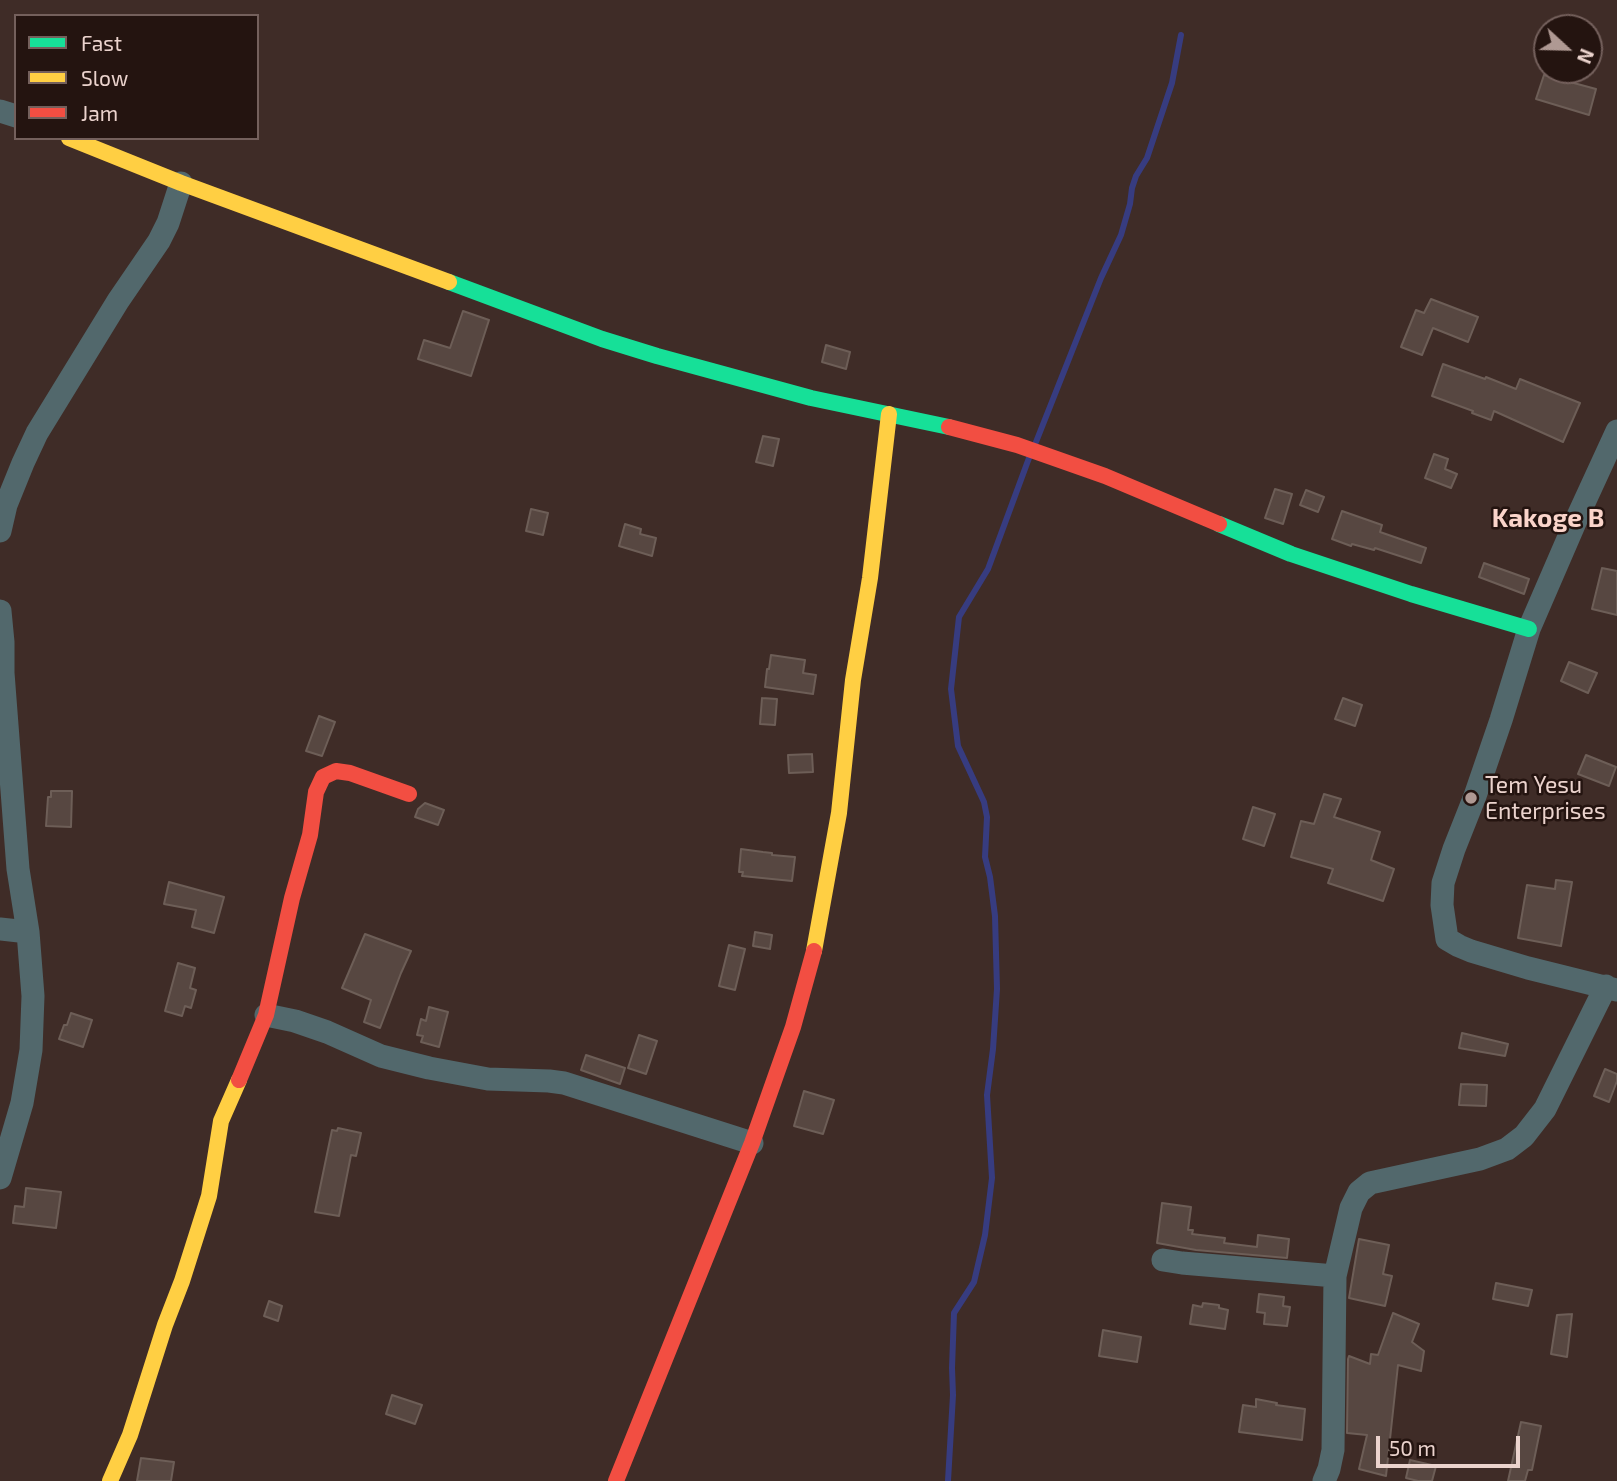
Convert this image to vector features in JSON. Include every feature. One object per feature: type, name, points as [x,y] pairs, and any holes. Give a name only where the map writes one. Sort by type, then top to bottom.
[{"type":"street","points":[[74,140],[181,183],[602,339],[811,398],[962,430],[1044,454],[1105,476],[1292,554],[1411,594],[1529,629]]},
{"type":"street","points":[[0,531],[6,505],[37,433],[118,301],[159,241],[181,183]]},
{"type":"street","points":[[616,1481],[752,1143],[793,1027],[813,958],[839,813],[853,680],[870,578],[889,414]]},
{"type":"street","points":[[1324,1481],[1333,1450],[1335,1276],[1351,1208],[1359,1192],[1370,1183],[1480,1159],[1507,1149],[1524,1136],[1545,1109],[1612,988],[1471,951],[1447,939],[1442,905],[1443,883],[1501,720],[1529,629],[1617,431]]},
{"type":"street","points":[[0,611],[18,869],[28,932],[33,996],[31,1050],[22,1102],[0,1178]]},
{"type":"street","points":[[110,1481],[130,1435],[209,1196],[221,1121],[266,1015],[292,898],[310,835],[316,792],[323,777],[336,771],[350,773],[409,794]]},
{"type":"street","points":[[0,929],[28,932]]},
{"type":"street","points":[[266,1015],[327,1032],[381,1056],[488,1079],[564,1083],[752,1143]]},
{"type":"street","points":[[1163,1260],[1182,1264],[1335,1276]]},
{"type":"building","points":[[1541,84],[1577,84],[1596,89],[1589,115],[1536,99]]},
{"type":"building","points":[[1431,299],[1478,317],[1468,342],[1433,328],[1422,355],[1401,347],[1416,310],[1424,313]]},
{"type":"building","points":[[463,311],[489,320],[471,376],[418,359],[424,340],[450,348]]},
{"type":"building","points":[[826,345],[850,352],[846,369],[822,362]]},
{"type":"building","points":[[1443,364],[1516,389],[1520,379],[1580,403],[1563,442],[1494,411],[1491,420],[1432,396]]},
{"type":"building","points":[[763,436],[779,439],[773,466],[756,462]]},
{"type":"building","points":[[1434,454],[1448,459],[1445,469],[1457,474],[1451,488],[1425,478]]},
{"type":"building","points":[[1275,489],[1292,494],[1283,524],[1265,518]]},
{"type":"building","points":[[1306,490],[1324,497],[1318,512],[1300,505]]},
{"type":"building","points":[[531,509],[548,513],[543,535],[526,531]]},
{"type":"building","points":[[1342,511],[1382,525],[1380,532],[1426,548],[1421,563],[1375,548],[1351,546],[1332,539]]},
{"type":"building","points":[[625,524],[641,529],[640,534],[656,538],[652,556],[619,546]]},
{"type":"building","points":[[1484,563],[1529,579],[1524,594],[1479,577]]},
{"type":"building","points":[[1602,568],[1617,571],[1617,615],[1592,609]]},
{"type":"building","points":[[771,655],[805,660],[803,673],[816,675],[813,694],[765,687]]},
{"type":"building","points":[[1569,662],[1597,673],[1588,693],[1561,681]]},
{"type":"building","points":[[762,698],[777,699],[775,725],[760,724]]},
{"type":"building","points":[[1343,698],[1362,705],[1355,726],[1335,719]]},
{"type":"building","points":[[319,716],[335,722],[322,756],[306,751]]},
{"type":"building","points":[[812,754],[813,772],[789,773],[788,755]]},
{"type":"building","points":[[1586,755],[1616,767],[1609,786],[1578,774]]},
{"type":"building","points":[[51,791],[72,791],[71,827],[46,826],[48,797],[51,797]]},
{"type":"building","points":[[1324,794],[1341,799],[1334,817],[1380,832],[1371,860],[1394,869],[1383,901],[1328,883],[1333,869],[1291,857],[1301,821],[1314,824]]},
{"type":"building","points":[[425,803],[444,810],[438,825],[415,817],[418,809]]},
{"type":"building","points":[[1253,807],[1275,814],[1264,846],[1243,839]]},
{"type":"building","points":[[741,849],[795,857],[792,881],[742,876],[743,872],[739,872]]},
{"type":"building","points":[[1556,880],[1572,882],[1561,946],[1518,938],[1527,885],[1555,889]]},
{"type":"building","points":[[169,882],[224,897],[214,933],[192,927],[196,910],[164,904]]},
{"type":"building","points":[[755,932],[772,935],[770,949],[753,946]]},
{"type":"building","points":[[365,934],[411,951],[380,1028],[364,1022],[371,1000],[342,988]]},
{"type":"building","points":[[729,945],[745,949],[735,990],[719,986]]},
{"type":"building","points":[[178,963],[195,968],[190,988],[196,990],[191,1008],[185,1006],[182,1016],[165,1011]]},
{"type":"building","points":[[429,1007],[448,1012],[439,1047],[421,1042],[423,1036],[417,1035],[421,1019],[426,1021]]},
{"type":"building","points":[[71,1013],[92,1020],[83,1047],[59,1039]]},
{"type":"building","points":[[1462,1033],[1508,1044],[1505,1056],[1459,1048]]},
{"type":"building","points":[[639,1035],[657,1041],[646,1074],[628,1068]]},
{"type":"building","points":[[586,1055],[625,1068],[620,1084],[581,1070]]},
{"type":"building","points":[[1605,1069],[1617,1074],[1609,1102],[1594,1096]]},
{"type":"building","points":[[1461,1084],[1487,1085],[1486,1106],[1459,1105]]},
{"type":"building","points":[[804,1091],[834,1100],[823,1134],[794,1126]]},
{"type":"building","points":[[338,1128],[361,1133],[356,1156],[351,1155],[339,1216],[315,1212],[332,1130],[337,1131]]},
{"type":"building","points":[[26,1188],[61,1192],[56,1228],[13,1223],[15,1206],[24,1207]]},
{"type":"building","points":[[1162,1203],[1191,1207],[1188,1230],[1193,1230],[1192,1234],[1225,1238],[1224,1243],[1257,1247],[1258,1235],[1289,1239],[1287,1258],[1196,1250],[1157,1243]]},
{"type":"building","points":[[1359,1239],[1389,1245],[1383,1274],[1392,1276],[1385,1306],[1349,1298]]},
{"type":"building","points":[[1496,1283],[1532,1290],[1528,1306],[1493,1299]]},
{"type":"building","points":[[1259,1294],[1284,1297],[1283,1306],[1290,1307],[1287,1326],[1264,1324],[1265,1313],[1257,1312]]},
{"type":"building","points":[[269,1301],[282,1306],[278,1321],[264,1316]]},
{"type":"building","points":[[1203,1303],[1219,1305],[1219,1308],[1228,1310],[1225,1329],[1190,1324],[1193,1305],[1202,1307]]},
{"type":"building","points":[[1393,1313],[1419,1324],[1412,1342],[1424,1351],[1421,1371],[1398,1365],[1386,1476],[1359,1469],[1367,1435],[1347,1433],[1348,1359],[1349,1356],[1370,1364],[1371,1354],[1378,1355]]},
{"type":"building","points":[[1572,1314],[1567,1357],[1551,1354],[1557,1315]]},
{"type":"building","points":[[1103,1330],[1141,1337],[1137,1362],[1099,1356]]},
{"type":"building","points":[[392,1395],[422,1405],[415,1424],[386,1414]]},
{"type":"building","points":[[1256,1399],[1305,1409],[1302,1440],[1239,1432],[1243,1405],[1256,1407]]},
{"type":"building","points":[[1521,1422],[1541,1426],[1532,1470],[1528,1470],[1525,1481],[1508,1481]]},
{"type":"building","points":[[141,1458],[174,1462],[171,1481],[137,1481]]},
{"type":"building","points":[[1410,1460],[1436,1466],[1432,1481],[1406,1478]]},
{"type":"waterway","points":[[1036,442],[1101,278],[1121,235],[1136,176],[1147,158],[1172,83],[1181,35]]},
{"type":"waterway","points":[[948,1481],[954,1313],[974,1282],[985,1235],[992,1178],[987,1095],[997,989],[995,916],[985,857],[987,817],[984,802],[958,746],[951,689],[959,617],[988,569],[1029,458]]},
{"type":"traffic: fast","points":[[449,282],[602,339],[657,356],[811,398],[949,427]]},
{"type":"traffic: fast","points":[[1219,524],[1291,554],[1529,629]]},
{"type":"traffic: slow","points":[[74,140],[181,183],[449,282]]},
{"type":"traffic: slow","points":[[814,951],[839,813],[853,680],[870,578],[889,414]]},
{"type":"traffic: slow","points":[[110,1481],[130,1435],[182,1281],[209,1196],[221,1121],[239,1080]]},
{"type":"traffic: jam","points":[[949,427],[1017,445],[1105,476],[1219,524]]},
{"type":"traffic: jam","points":[[239,1080],[266,1015],[292,898],[310,835],[316,792],[323,777],[336,771],[350,773],[409,794]]},
{"type":"traffic: jam","points":[[616,1481],[752,1143],[793,1027],[814,951]]},
{"type":"place","name":"Tem Yesu Enterprises","points":[[1471,798]]},
{"type":"district","name":"Kakoge B","points":[[1548,518]]}]
